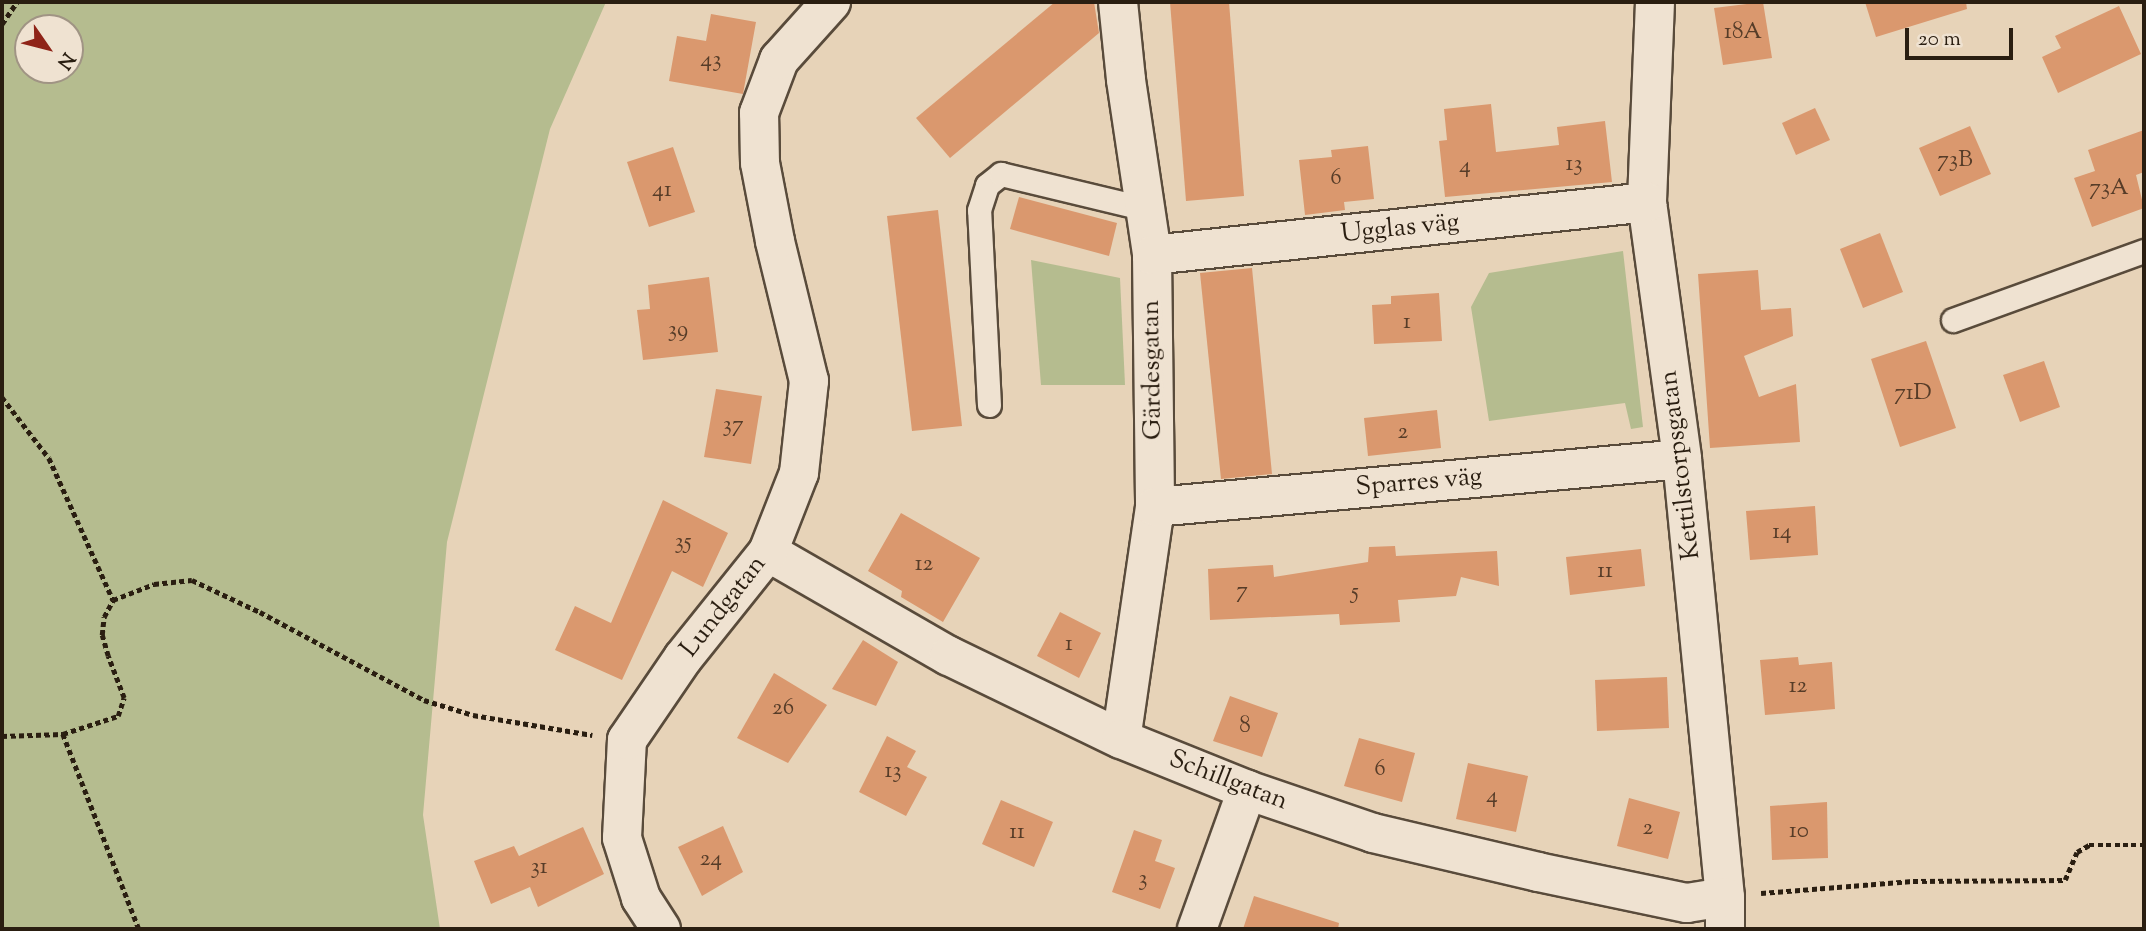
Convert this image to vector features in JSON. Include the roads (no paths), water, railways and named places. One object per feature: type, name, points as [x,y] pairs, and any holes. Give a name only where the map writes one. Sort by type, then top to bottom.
[{"type":"street","name":"Lundgatan","points":[[661,929],[641,898],[622,838],[627,740],[683,658],[768,552],[799,473],[809,381],[760,163],[759,113],[779,60],[831,2]]},
{"type":"street","name":"Gärdesgatan","points":[[1118,2],[1126,80],[1152,255],[1155,507],[1121,739]]},
{"type":"street","name":"Kettilstorpsgatan","points":[[1655,2],[1647,202],[1682,459],[1725,913]]},
{"type":"street","name":"Ugglas väg","points":[[1152,255],[1647,202]]},
{"type":"street","name":"Sparres väg","points":[[1155,507],[1682,459]]},
{"type":"street","name":"Schillgatan","points":[[768,552],[949,656],[1121,739],[1247,790],[1373,833],[1725,913]]},
{"type":"street","points":[[1197,929],[1247,790]]},
{"type":"lane","points":[[989,405],[979,210],[987,185],[1001,174],[1147,209]]},
{"type":"lane","points":[[1953,320],[2144,251]]}]
